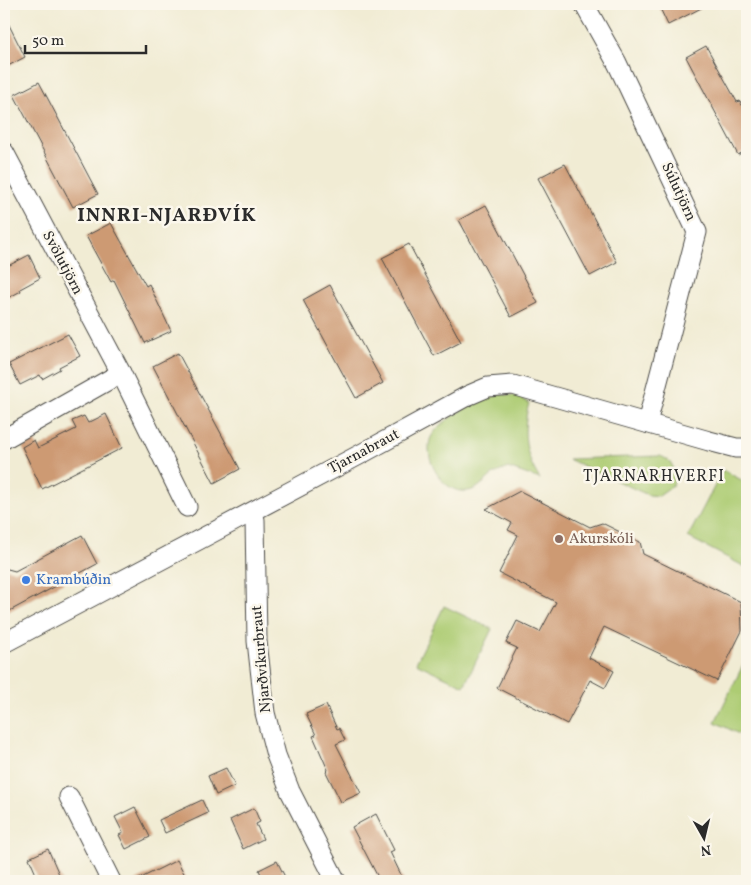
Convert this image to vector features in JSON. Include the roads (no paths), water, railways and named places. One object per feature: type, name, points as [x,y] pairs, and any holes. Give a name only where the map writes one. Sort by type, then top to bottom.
[{"type":"street","name":"Súlutjörn","points":[[584,4],[617,63],[697,232],[647,422]]},
{"type":"street","name":"Svölutjörn","points":[[4,152],[121,373],[187,507]]},
{"type":"street","points":[[4,439],[121,373]]},
{"type":"street","name":"Tjarnabraut","points":[[4,643],[226,524],[253,512],[467,396],[488,387],[513,385],[709,441],[736,448],[747,448]]},
{"type":"street","name":"Njarðvíkurbraut","points":[[253,512],[255,520],[258,640],[265,712],[276,754],[290,791],[336,881]]},
{"type":"street","points":[[69,797],[111,881]]},
{"type":"place","name":"Akurskóli","points":[[559,539]]},
{"type":"place","name":"Krambúðin","points":[[26,580]]},
{"type":"district","name":"INNRI-NJARÐVÍK","points":[[167,216]]},
{"type":"district","name":"TJARNARHVERFI","points":[[654,477]]}]
